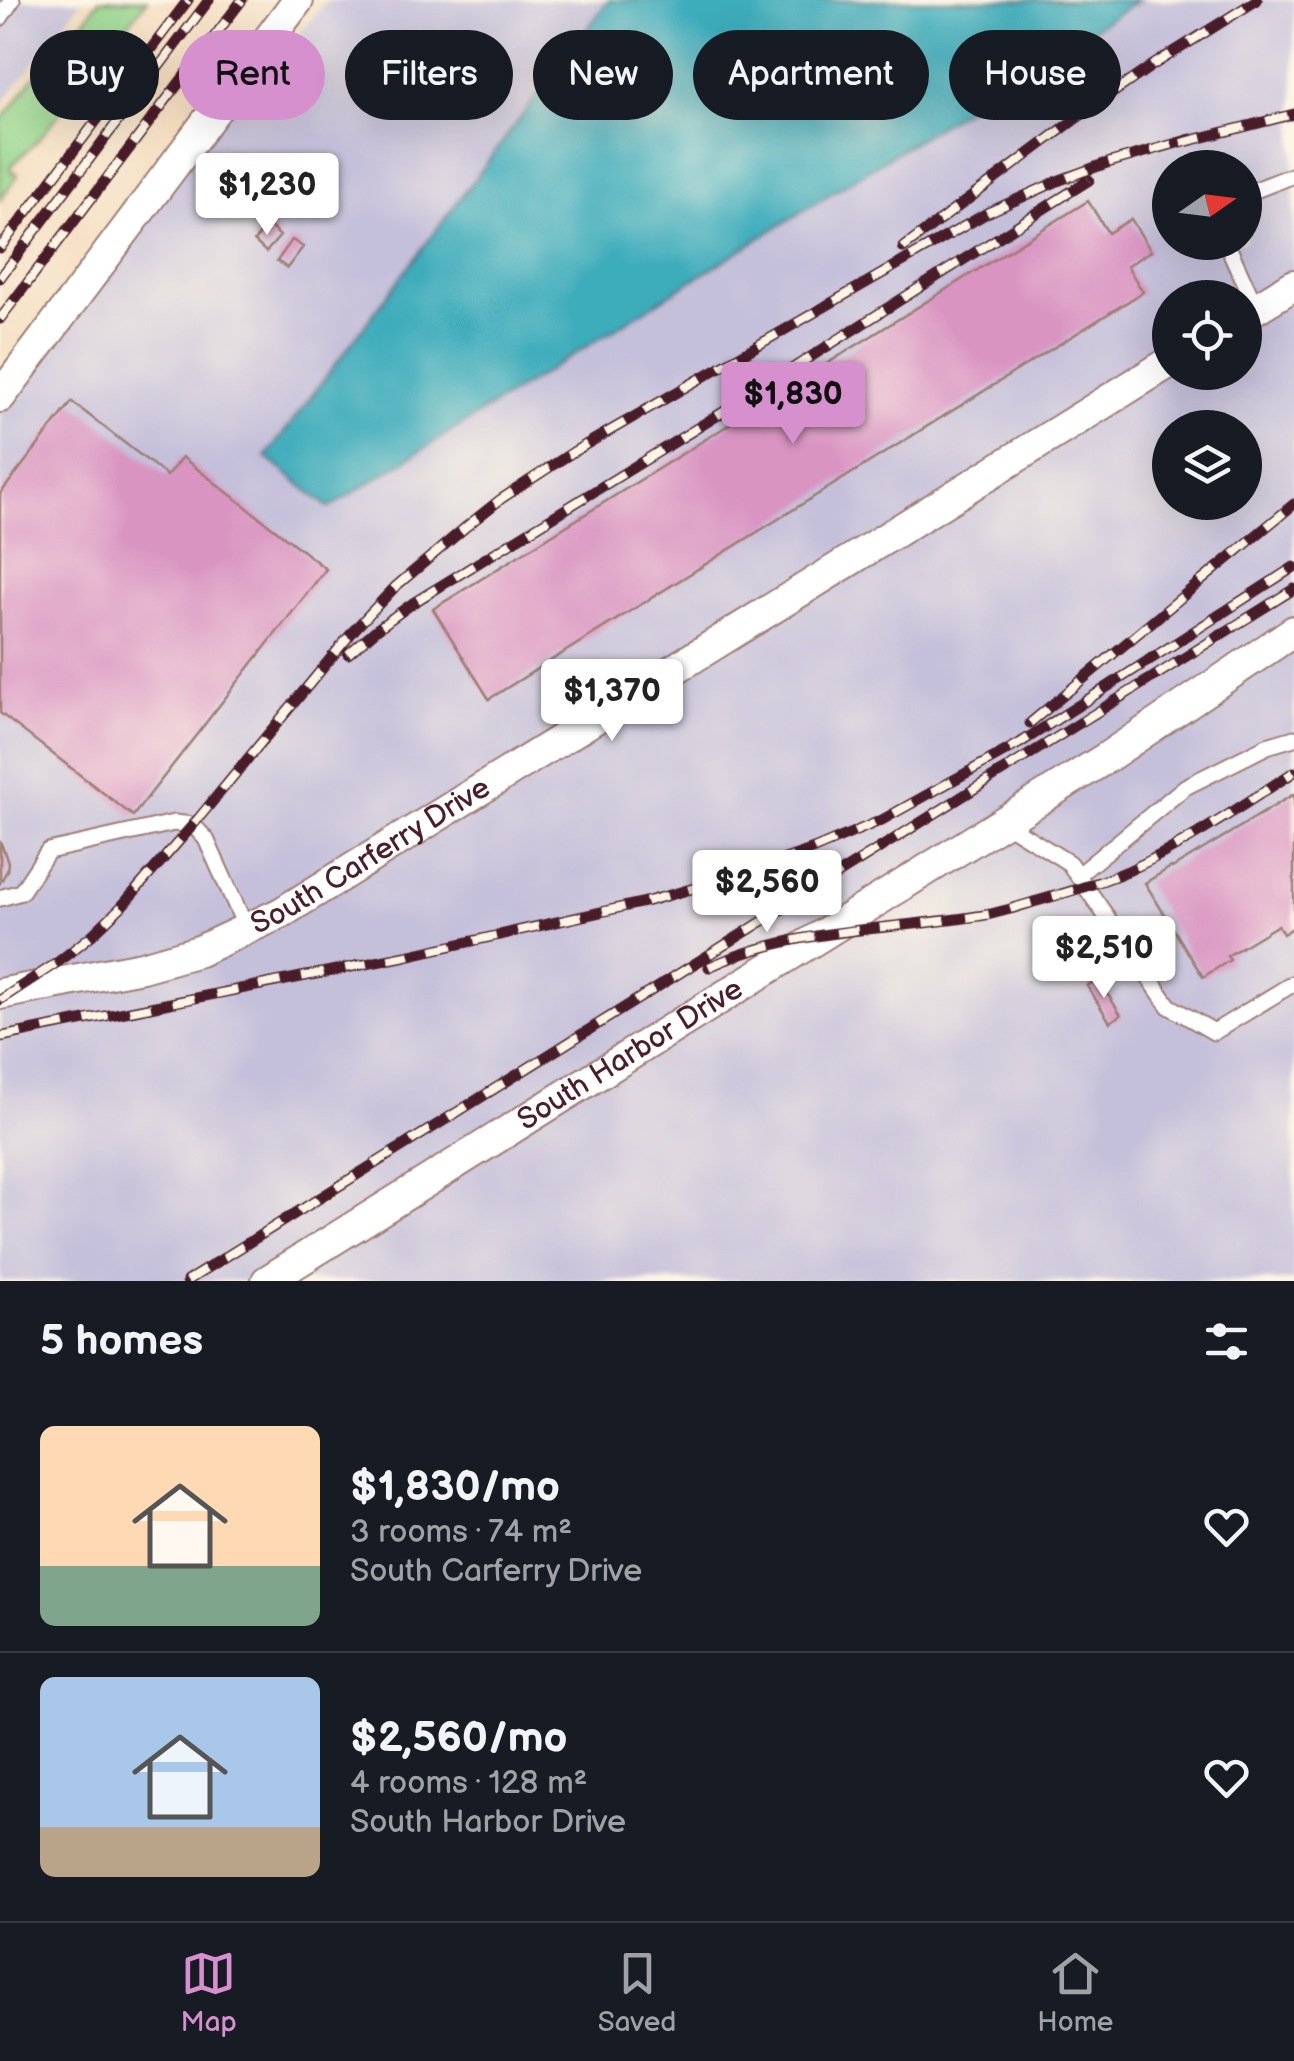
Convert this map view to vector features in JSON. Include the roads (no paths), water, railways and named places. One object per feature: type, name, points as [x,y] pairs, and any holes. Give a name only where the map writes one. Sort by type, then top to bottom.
[{"type":"street","points":[[0,397],[298,0]]},
{"type":"street","points":[[1262,304],[1294,284]]},
{"type":"street","name":"South Carferry Drive","points":[[0,994],[142,967],[199,951],[282,913],[1152,373]]},
{"type":"street","name":"South Harbor Drive","points":[[267,1281],[1106,758],[1294,631]]},
{"type":"lane","points":[[0,18],[12,0]]},
{"type":"lane","points":[[1262,187],[1294,175]]},
{"type":"lane","points":[[1078,875],[1185,787],[1266,746],[1294,738]]},
{"type":"lane","points":[[1003,822],[1069,863],[1170,1006],[1214,1032],[1294,983]]},
{"type":"lane","points":[[0,898],[21,892],[48,852],[174,823],[193,825],[206,838],[247,930]]},
{"type":"water","points":[[609,0],[1139,0],[1091,30],[949,30],[949,119],[329,508],[266,457],[533,101],[533,120],[673,120],[673,30],[586,30]]},
{"type":"railway","points":[[0,248],[188,0]]},
{"type":"railway","points":[[0,278],[209,0]]},
{"type":"railway","points":[[0,319],[242,0]]},
{"type":"railway","points":[[903,248],[1074,120],[1257,0]]},
{"type":"railway","points":[[1181,143],[1294,114]]},
{"type":"railway","points":[[0,1000],[58,962],[121,907],[355,629],[395,587],[501,499],[573,452],[987,213],[1104,164],[1191,139]]},
{"type":"railway","points":[[348,654],[413,603],[1089,180]]},
{"type":"railway","points":[[1030,723],[1294,504]]},
{"type":"railway","points":[[0,1037],[406,956],[645,902],[814,849],[882,820],[1020,743],[1294,567]]},
{"type":"railway","points":[[187,1281],[1294,589]]},
{"type":"railway","points":[[709,967],[776,944],[985,915],[1096,883],[1173,848],[1294,772]]}]
